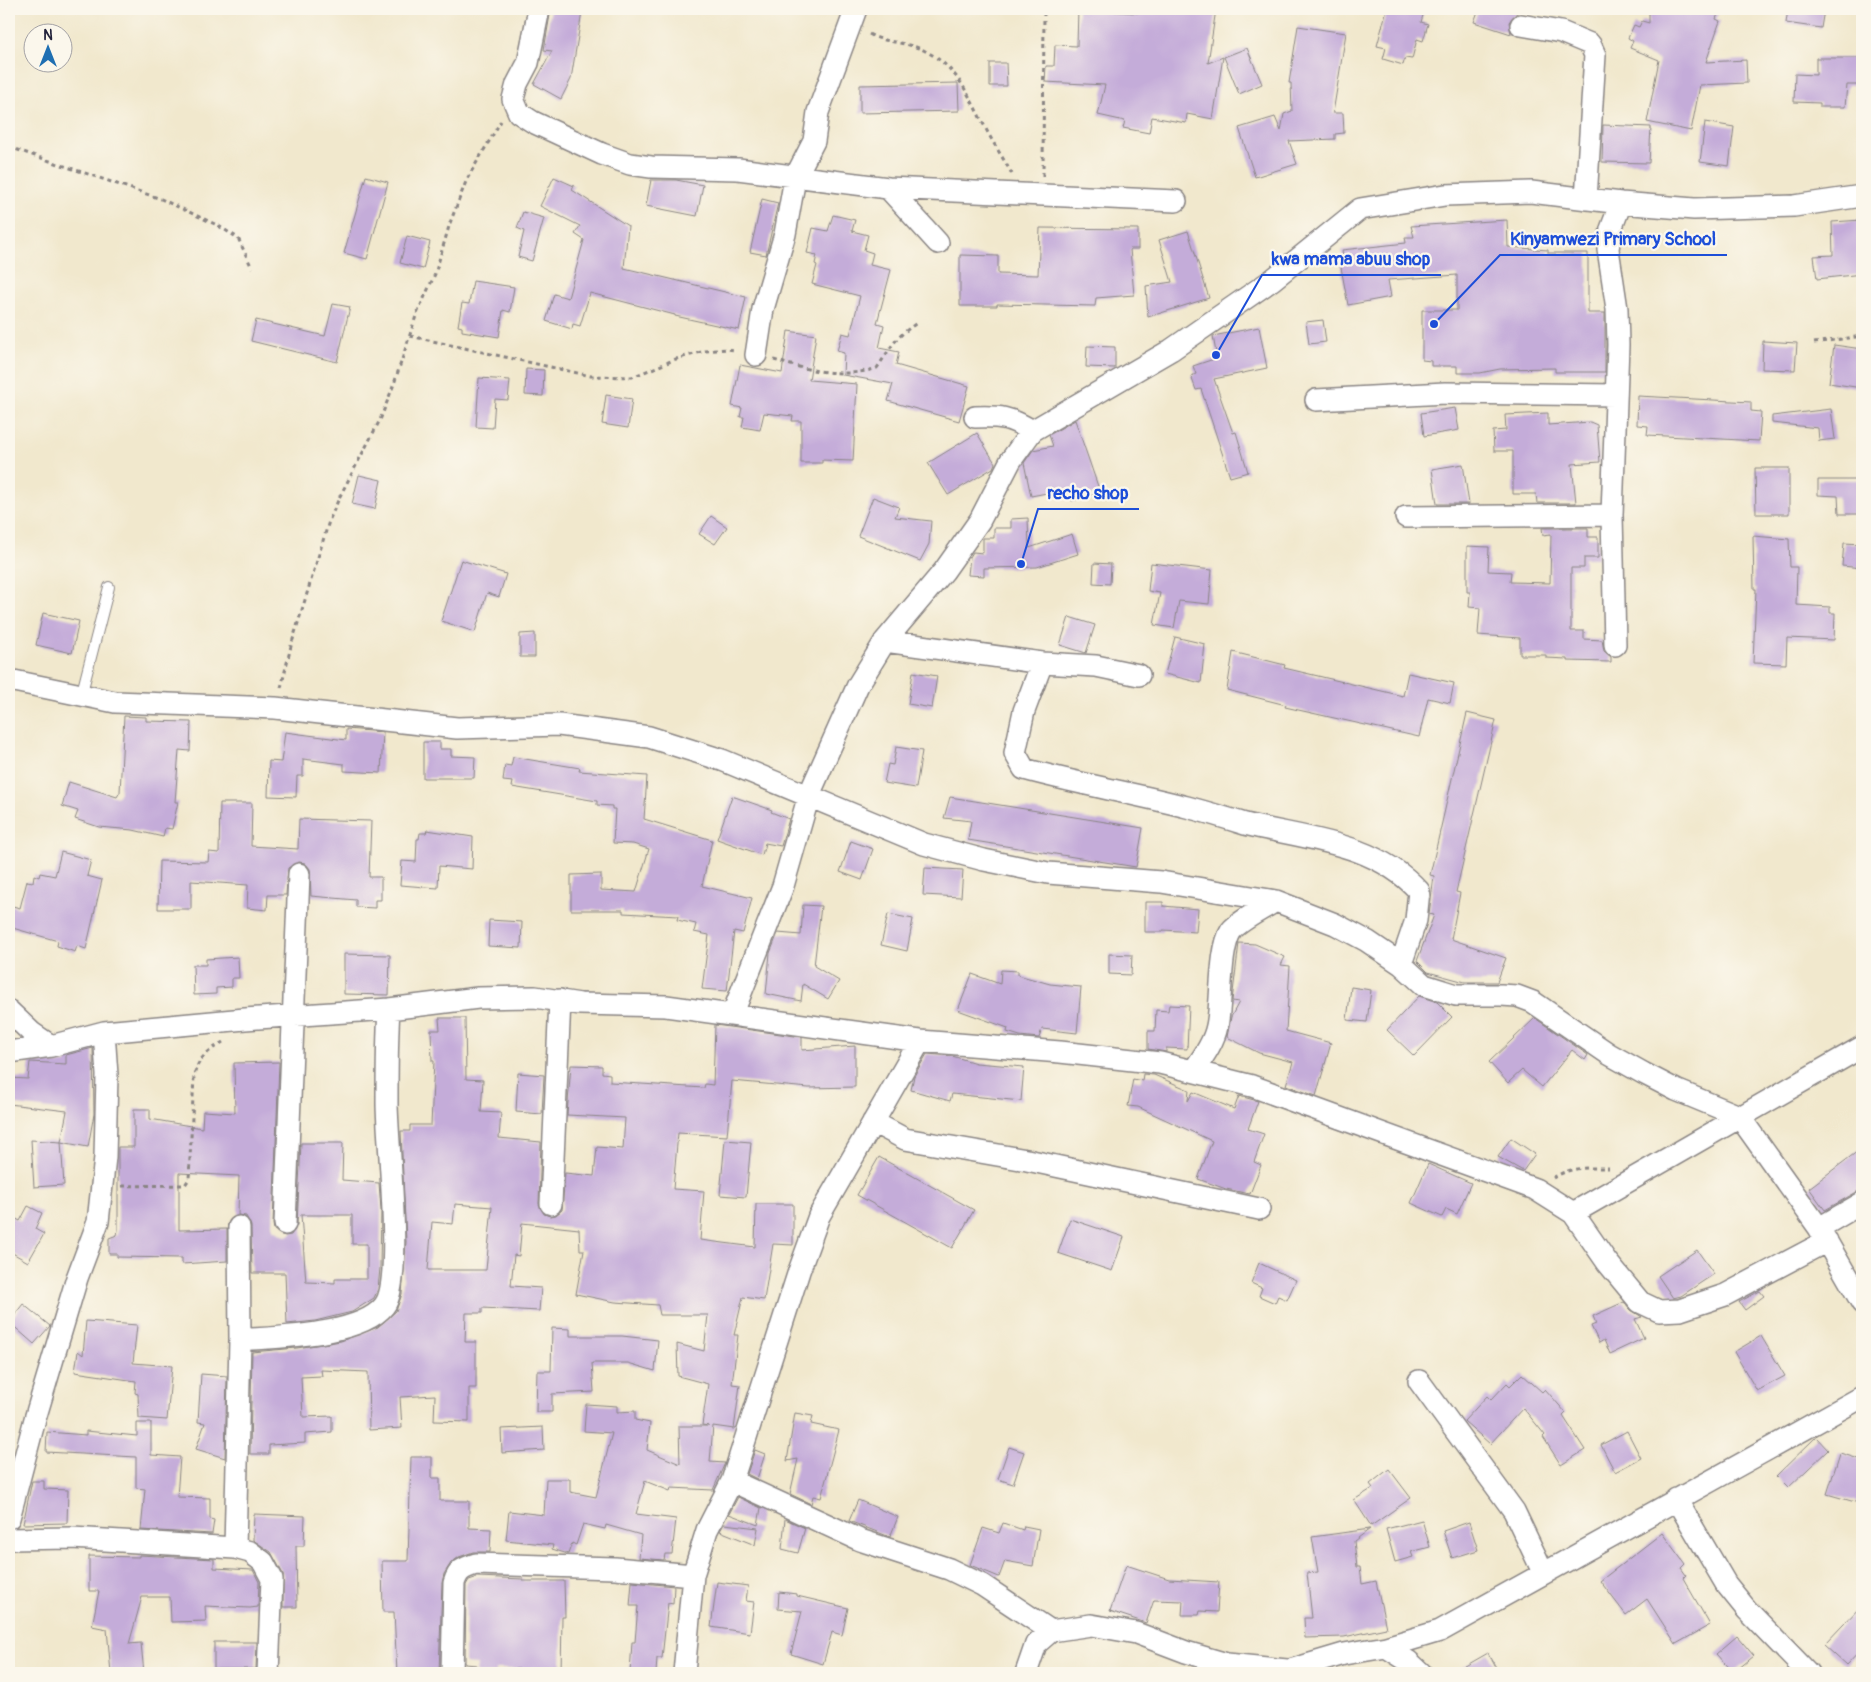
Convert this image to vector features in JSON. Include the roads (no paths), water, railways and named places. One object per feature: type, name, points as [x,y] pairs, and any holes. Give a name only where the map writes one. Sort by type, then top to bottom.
[{"type":"street","points":[[539,9],[528,63],[517,84],[514,98],[519,113],[533,122],[602,154],[630,164],[651,167],[738,169],[795,178],[888,188],[1176,201]]},
{"type":"street","points":[[756,355],[763,309],[785,234],[795,178],[814,141],[818,112],[854,17]]},
{"type":"street","points":[[1521,25],[1561,32],[1590,44],[1595,55],[1586,199]]},
{"type":"street","points":[[888,188],[938,243]]},
{"type":"street","points":[[733,1013],[783,886],[809,795],[858,685],[885,642],[944,571],[980,520],[1011,460],[1032,430],[1171,350],[1272,280],[1360,209],[1444,195],[1531,192],[1620,203],[1694,209],[1794,206],[1862,196]]},
{"type":"street","points":[[1615,645],[1612,515],[1618,345],[1617,310],[1608,249],[1611,229],[1620,203]]},
{"type":"street","points":[[1316,400],[1444,393],[1615,395]]},
{"type":"street","points":[[974,417],[1000,416],[1015,420],[1032,430]]},
{"type":"street","points":[[1406,517],[1612,515]]},
{"type":"street","points":[[885,642],[1042,663],[1096,666],[1139,675]]},
{"type":"street","points":[[1042,663],[1024,711],[1015,753],[1024,769],[1350,848],[1382,860],[1410,880],[1419,891],[1416,920],[1401,964]]},
{"type":"street","points":[[9,680],[115,702],[275,708],[457,728],[559,725],[609,730],[649,737],[722,760],[924,844],[984,860],[1048,873],[1162,882],[1276,900],[1335,924],[1367,941],[1401,964],[1424,985],[1440,991],[1469,996],[1517,996],[1533,1002],[1609,1054],[1643,1073],[1676,1090],[1738,1116],[1823,1234],[1862,1303]]},
{"type":"street","points":[[285,1224],[299,874]]},
{"type":"street","points":[[1194,1070],[1218,1026],[1218,1005],[1228,937],[1235,927],[1276,900]]},
{"type":"street","points":[[9,1052],[51,1046],[104,1032],[245,1019],[389,1009],[487,997],[560,1000],[580,1004],[666,1006],[733,1013],[920,1041],[1104,1056],[1160,1063],[1252,1086],[1535,1190],[1573,1213],[1607,1262],[1640,1302],[1659,1310],[1680,1310],[1725,1295],[1823,1234],[1862,1203]]},
{"type":"street","points":[[551,1204],[560,1000]]},
{"type":"street","points":[[240,1340],[326,1332],[361,1322],[384,1306],[393,1285],[394,1254],[387,1104],[389,1009]]},
{"type":"street","points":[[9,1011],[32,1033],[51,1046]]},
{"type":"street","points":[[9,1518],[35,1419],[77,1278],[98,1222],[103,1186],[107,1075],[104,1032]]},
{"type":"street","points":[[684,1673],[693,1575],[707,1530],[732,1481],[798,1271],[819,1216],[920,1041]]},
{"type":"street","points":[[1573,1213],[1738,1116],[1862,1047]]},
{"type":"street","points":[[873,1122],[905,1139],[1026,1160],[1259,1209]]},
{"type":"street","points":[[235,1548],[240,1340],[239,1227]]},
{"type":"street","points":[[1419,1381],[1514,1511],[1543,1572]]},
{"type":"street","points":[[1026,1673],[1036,1644],[1051,1631],[1091,1625],[1136,1633],[1186,1652],[1227,1664],[1284,1671],[1344,1654],[1386,1647],[1440,1631],[1862,1396]]},
{"type":"street","points":[[732,1481],[860,1540],[949,1569],[982,1584],[1051,1631]]},
{"type":"street","points":[[1676,1499],[1726,1584],[1796,1669]]},
{"type":"street","points":[[9,1539],[72,1538],[235,1548],[250,1552],[262,1562],[272,1579],[268,1673]]},
{"type":"street","points":[[452,1673],[454,1583],[458,1572],[464,1567],[476,1564],[595,1567],[693,1575]]},
{"type":"street","points":[[1386,1647],[1408,1661],[1421,1673]]},
{"type":"lane","points":[[81,696],[109,587]]},
{"type":"place","name":"Kinyamwezi Primary School","points":[[1434,324]]},
{"type":"place","name":"kwa mama abuu shop","points":[[1216,355]]},
{"type":"place","name":"recho shop","points":[[1021,564]]}]
